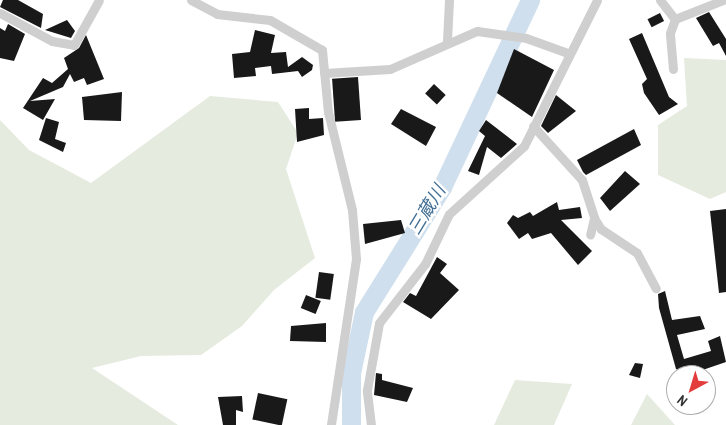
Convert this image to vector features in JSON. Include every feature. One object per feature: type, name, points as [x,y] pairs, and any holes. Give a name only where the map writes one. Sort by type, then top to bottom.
[{"type":"street","points":[[0,13],[52,41],[74,45],[99,0]]},
{"type":"street","points":[[191,0],[203,4],[217,14],[270,20],[302,35],[322,50],[328,112],[352,210],[356,259],[331,425]]},
{"type":"street","points":[[447,41],[449,0]]},
{"type":"street","points":[[371,425],[367,390],[379,323],[424,264],[449,214],[517,155],[597,0]]},
{"type":"street","points":[[660,0],[675,19]]},
{"type":"street","points":[[673,69],[670,33],[675,19],[723,0]]},
{"type":"street","points":[[324,73],[390,69],[447,41],[476,31],[526,38],[568,53]]},
{"type":"street","points":[[533,126],[582,180],[594,218],[601,229],[637,253],[656,288]]},
{"type":"street","points":[[590,235],[594,218]]},
{"type":"shaded area","points":[[684,58],[726,60],[726,192],[710,199],[658,175],[658,125],[687,106]]},
{"type":"shaded area","points":[[210,96],[278,102],[298,133],[286,169],[315,258],[274,290],[242,326],[201,355],[141,356],[92,368],[178,425],[0,425],[0,120],[29,150],[91,183]]},
{"type":"shaded area","points":[[515,380],[572,384],[554,425],[494,425]]},
{"type":"shaded area","points":[[647,394],[675,425],[631,425]]},
{"type":"building","points":[[3,0],[18,0],[43,14],[41,28],[0,7]]},
{"type":"building","points":[[709,12],[726,39],[726,56],[719,43],[713,46],[696,18]]},
{"type":"building","points":[[660,13],[664,21],[652,27],[648,19]]},
{"type":"building","points":[[67,20],[75,31],[71,38],[45,30]]},
{"type":"building","points":[[8,24],[25,34],[14,61],[0,58],[0,28],[5,31]]},
{"type":"building","points":[[255,30],[275,35],[271,53],[286,52],[288,67],[302,57],[313,65],[312,70],[302,77],[298,71],[272,74],[271,66],[255,68],[256,76],[234,78],[232,54],[250,52]]},
{"type":"building","points":[[642,33],[669,97],[678,104],[659,115],[644,93],[642,84],[647,79],[629,39]]},
{"type":"building","points":[[86,35],[104,79],[87,85],[84,78],[74,82],[70,74],[63,87],[30,101],[55,99],[43,120],[23,108],[43,78],[52,83],[68,69],[64,58],[79,48]]},
{"type":"building","points":[[514,49],[554,70],[532,117],[497,93]]},
{"type":"building","points":[[358,77],[361,120],[335,122],[332,79]]},
{"type":"building","points":[[434,84],[446,95],[437,104],[425,94]]},
{"type":"building","points":[[122,92],[121,121],[84,120],[82,97]]},
{"type":"building","points":[[556,95],[576,111],[548,133],[541,126]]},
{"type":"building","points":[[309,108],[309,119],[323,118],[324,135],[297,142],[295,109]]},
{"type":"building","points":[[401,109],[436,127],[426,146],[391,124]]},
{"type":"building","points":[[46,118],[59,122],[55,139],[66,143],[63,152],[39,140]]},
{"type":"building","points":[[486,120],[517,144],[501,158],[487,147],[479,175],[468,171],[485,136],[479,131]]},
{"type":"building","points":[[634,129],[641,145],[586,175],[583,172],[577,160]]},
{"type":"building","points":[[625,171],[640,184],[610,211],[600,198]]},
{"type":"building","points":[[557,202],[559,210],[580,207],[582,218],[561,220],[592,251],[578,265],[551,233],[532,239],[528,233],[519,239],[507,223],[513,215],[518,218],[530,212],[533,216]]},
{"type":"building","points":[[726,209],[726,292],[719,293],[710,211]]},
{"type":"building","points":[[401,220],[405,233],[365,244],[363,224]]},
{"type":"building","points":[[437,257],[447,264],[440,273],[459,290],[431,319],[403,302],[410,293],[416,296]]},
{"type":"building","points":[[319,272],[334,274],[330,300],[315,298]]},
{"type":"building","points":[[665,291],[672,320],[700,316],[705,329],[677,335],[684,359],[711,351],[708,341],[720,336],[726,362],[716,365],[675,365],[659,308],[658,294]]},
{"type":"building","points":[[306,295],[321,301],[316,314],[301,308]]},
{"type":"building","points":[[326,323],[326,342],[290,341],[291,326]]},
{"type":"building","points":[[635,363],[643,364],[640,378],[629,375]]},
{"type":"building","points":[[376,373],[382,374],[382,380],[413,388],[407,402],[374,395]]},
{"type":"building","points":[[258,393],[287,399],[282,425],[252,419]]},
{"type":"building","points":[[242,396],[243,412],[236,410],[236,425],[223,425],[218,397]]},
{"type":"waterway","name":"三蔵川","points":[[351,425],[351,373],[364,312],[442,187],[530,0]]}]
